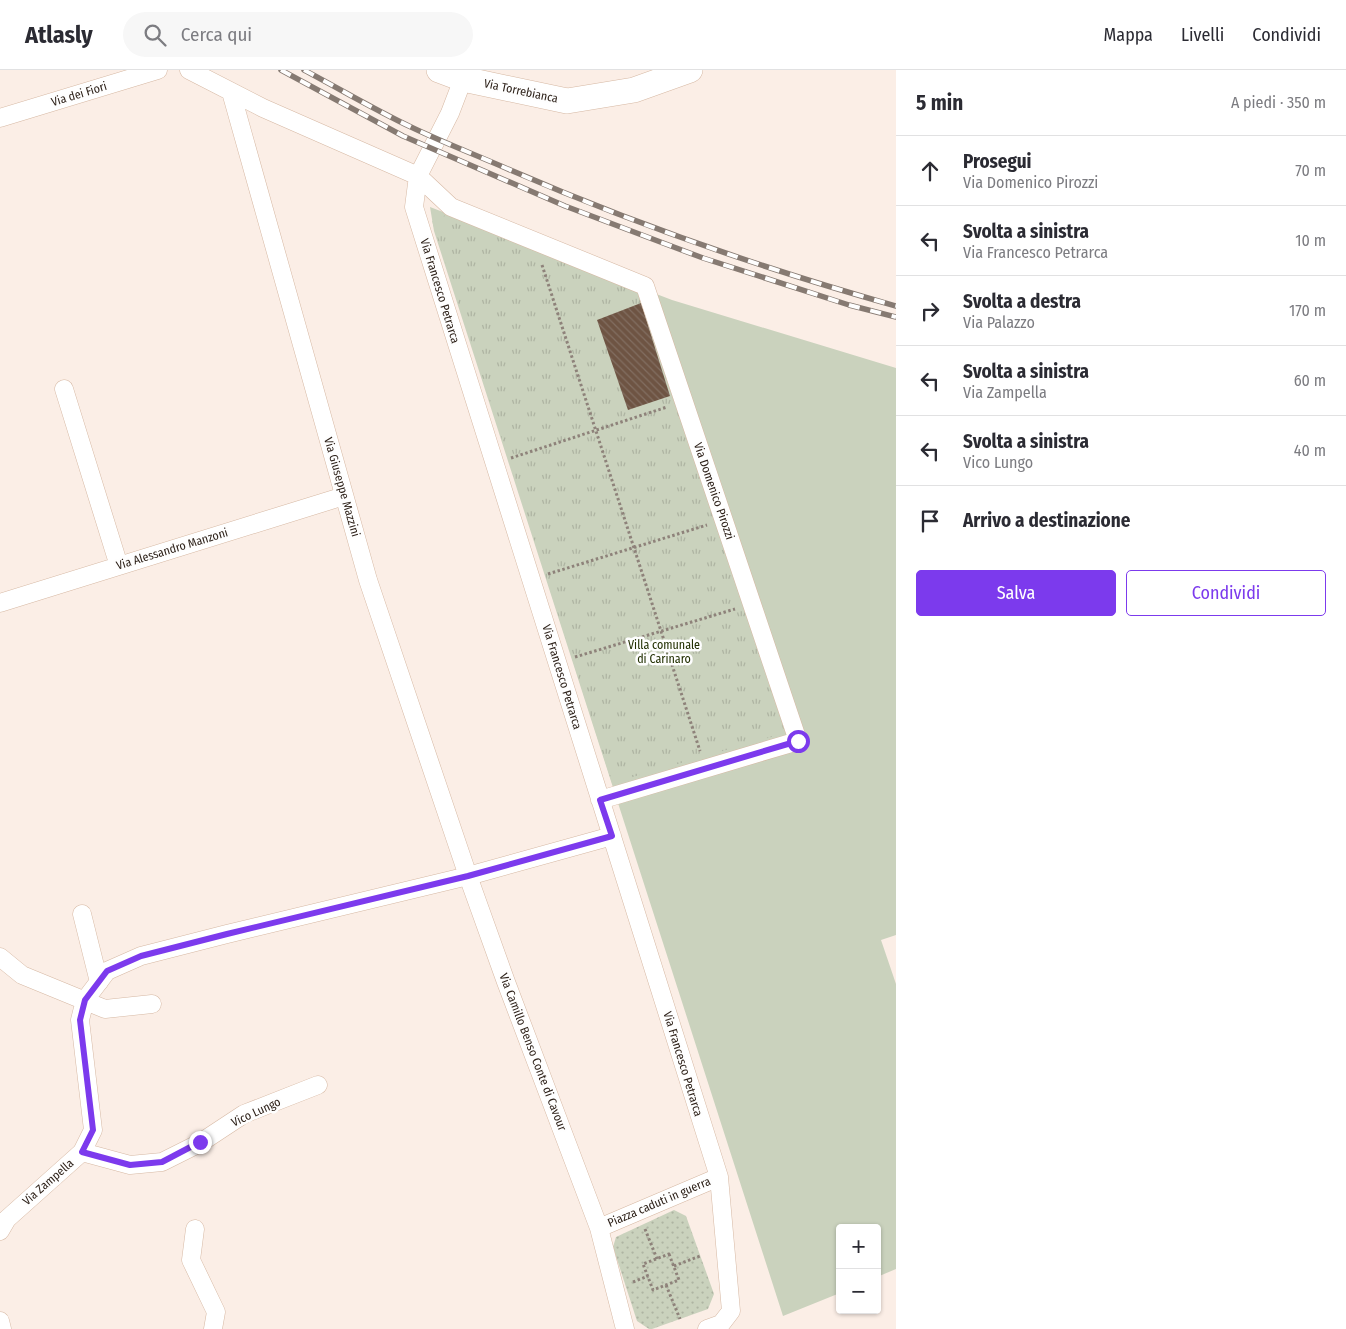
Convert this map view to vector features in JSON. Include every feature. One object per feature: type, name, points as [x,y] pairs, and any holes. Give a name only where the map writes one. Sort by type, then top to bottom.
[{"type":"main road","name":"Via Torrebianca","points":[[447,73],[567,101],[634,90],[690,70]]},
{"type":"street","name":"Via dei Fiori","points":[[0,118],[158,70]]},
{"type":"street","name":"Via Domenico Pirozzi","points":[[189,70],[263,108],[418,176],[451,207],[645,286],[798,741],[600,800]]},
{"type":"street","name":"Via Francesco Petrarca","points":[[447,73],[450,113],[418,176],[414,207],[719,1177]]},
{"type":"street","name":"Via Giuseppe Mazzini","points":[[231,92],[368,580],[468,876]]},
{"type":"street","points":[[64,389],[119,566]]},
{"type":"street","name":"Via Alessandro Manzoni","points":[[0,603],[344,496]]},
{"type":"street","name":"Via Zampella","points":[[0,1231],[6,1219],[82,1152],[93,1130],[80,1020],[85,1000],[107,971],[141,956],[468,876],[612,836]]},
{"type":"street","name":"Via Camillo Benso Conte di Cavour","points":[[468,876],[599,1228]]},
{"type":"street","points":[[82,914],[98,984]]},
{"type":"street","points":[[0,956],[22,974],[105,1009],[152,1004]]},
{"type":"street","name":"Vico Lungo","points":[[82,1152],[130,1165],[162,1162],[200,1142],[244,1114],[318,1085]]},
{"type":"street","name":"Piazza caduti in guerra","points":[[625,1329],[599,1228],[719,1177],[731,1312],[721,1324],[708,1329]]},
{"type":"street","points":[[195,1229],[191,1260],[216,1312],[213,1329]]},
{"type":"street","points":[[0,1321],[2,1329]]},
{"type":"path","points":[[534,240],[706,768]]},
{"type":"path","points":[[495,464],[684,401]]},
{"type":"path","points":[[531,579],[724,520]]},
{"type":"path","points":[[557,663],[752,604]]},
{"type":"path","points":[[643,1224],[656,1259]]},
{"type":"path","points":[[669,1254],[674,1266],[679,1280],[653,1290],[643,1264],[669,1254]]},
{"type":"path","points":[[674,1266],[700,1256]]},
{"type":"path","points":[[625,1285],[648,1276]]},
{"type":"path","points":[[666,1284],[680,1319]]},
{"type":"green space","points":[[430,207],[672,300],[896,368],[896,935],[881,940],[896,984],[896,1269],[881,1275],[881,1224],[836,1224],[836,1295],[783,1316],[434,231]]},
{"type":"green space","name":"Villa comunale di Carinaro","points":[[448,214],[643,289],[785,733],[612,783],[432,221]]},
{"type":"green space","points":[[674,1210],[686,1216],[714,1294],[708,1309],[649,1329],[637,1321],[613,1247],[616,1237]]},
{"type":"building","points":[[641,303],[670,396],[628,410],[597,320]]},
{"type":"railway","points":[[281,70],[403,136],[565,206],[703,258],[849,305],[896,317]]},
{"type":"railway","points":[[304,70],[384,114],[549,187],[745,260],[896,306]]},
{"type":"route","points":[[200,1142],[162,1162],[130,1165],[82,1152],[93,1130],[80,1020],[85,1000],[107,971],[141,956],[468,876],[612,836],[600,800],[798,741]]}]
